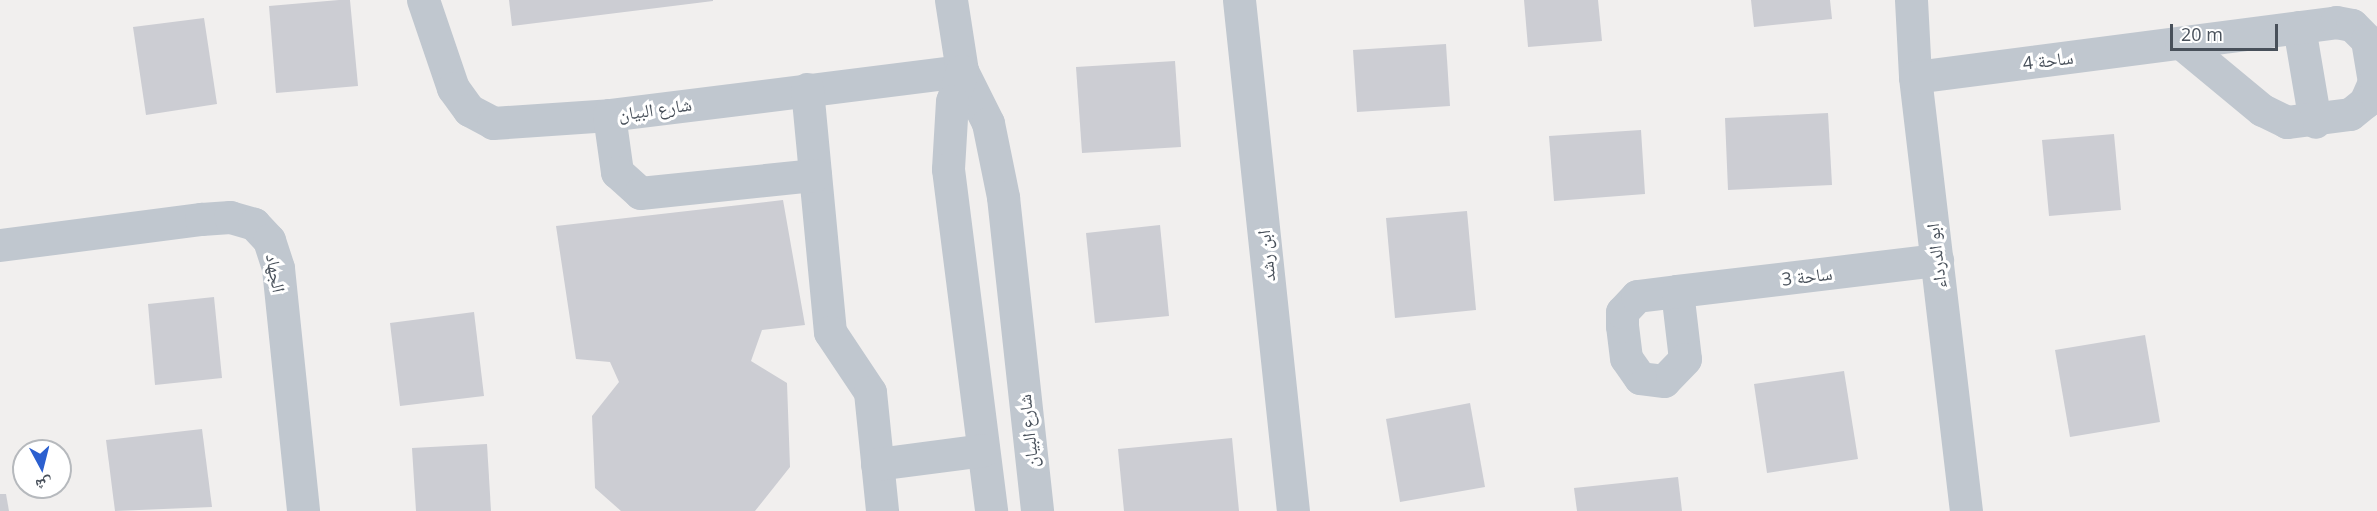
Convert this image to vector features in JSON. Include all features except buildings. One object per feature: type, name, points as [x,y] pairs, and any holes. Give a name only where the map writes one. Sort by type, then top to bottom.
[{"type":"street","name":"شارع البيان","points":[[423,0],[453,88],[469,110],[493,123],[609,115],[963,71]]},
{"type":"street","name":"شارع البيان","points":[[951,0],[963,71],[988,123],[1003,197],[1037,511]]},
{"type":"street","name":"ابن رشد","points":[[1239,0],[1293,511]]},
{"type":"street","name":"ابو الدرداء","points":[[1911,0],[1915,77],[1966,511]]},
{"type":"street","name":"ساحة 4","points":[[1915,77],[2299,27],[2352,25],[2367,40],[2373,60],[2374,82],[2365,102],[2350,114],[2315,122],[2275,119],[2181,43]]},
{"type":"street","points":[[2299,27],[2315,122]]},
{"type":"street","name":"شارع البيان","points":[[963,71],[952,101],[948,169],[991,511]]},
{"type":"street","points":[[807,89],[830,332],[870,392],[882,511]]},
{"type":"street","points":[[609,115],[617,172],[640,193],[815,175]]},
{"type":"street","name":"الجهاد","points":[[0,245],[201,219],[230,217],[254,224],[269,240],[278,268],[303,511]]},
{"type":"street","name":"ساحة 3","points":[[1677,291],[1937,260]]},
{"type":"street","points":[[878,464],[983,450]]}]
